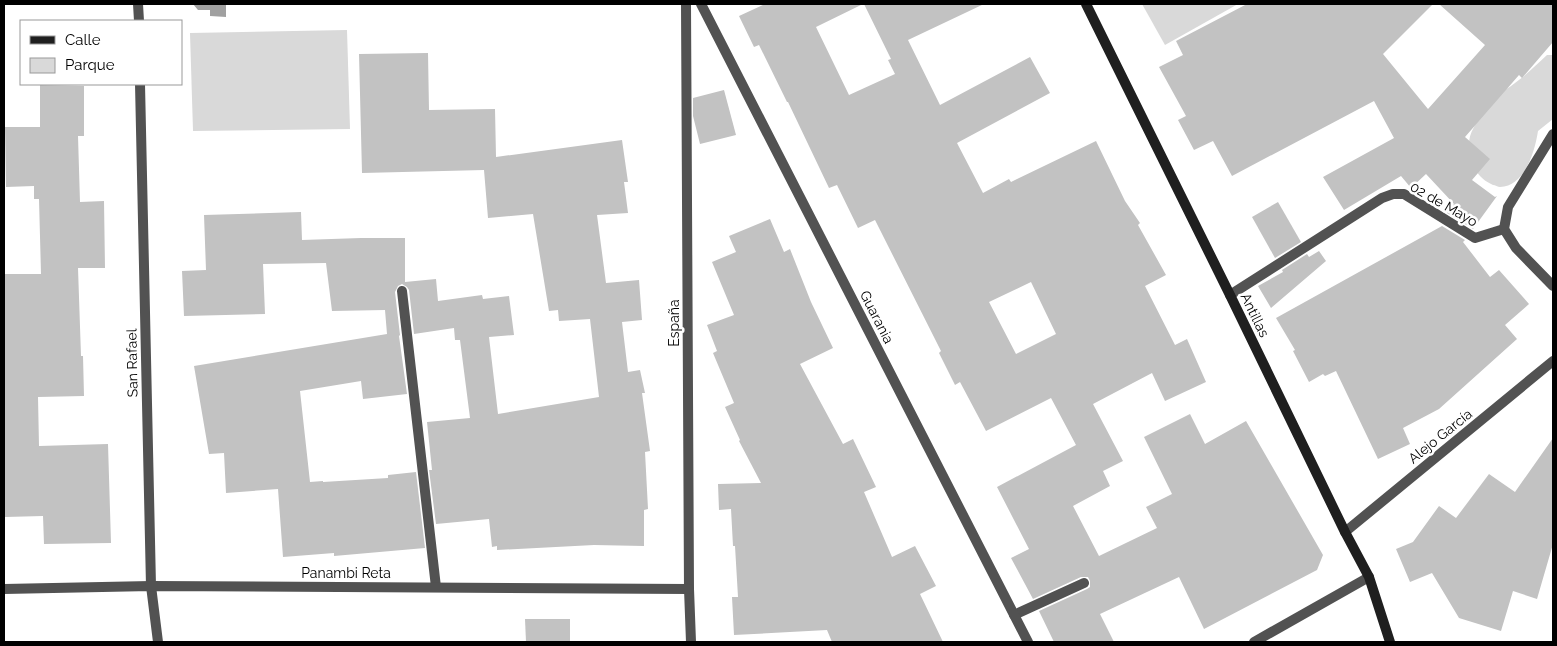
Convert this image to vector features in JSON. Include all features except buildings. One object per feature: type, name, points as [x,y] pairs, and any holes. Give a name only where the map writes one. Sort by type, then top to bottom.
[{"type":"street","points":[[138,4],[139,20]]},
{"type":"street","name":"España","points":[[686,4],[689,589],[691,642]]},
{"type":"street","name":"Guarania","points":[[701,4],[1028,642]]},
{"type":"street","name":"Antillas","points":[[1086,4],[1345,532],[1369,577],[1390,642]]},
{"type":"street","name":"San Rafael","points":[[140,85],[151,586],[158,642]]},
{"type":"street","points":[[1553,134],[1508,207],[1504,229],[1516,248],[1553,286]]},
{"type":"street","name":"02 de Mayo","points":[[1230,295],[1382,198],[1393,194],[1404,194],[1475,238],[1504,229]]},
{"type":"street","points":[[402,291],[436,588]]},
{"type":"street","name":"Alejo García","points":[[1345,532],[1553,362]]},
{"type":"street","points":[[1254,642],[1369,577]]},
{"type":"street","points":[[1014,615],[1084,583]]},
{"type":"street","name":"Panambi Reta","points":[[4,589],[151,586],[689,589]]},
{"type":"green space","points":[[1142,4],[1238,4],[1165,45]]},
{"type":"green space","points":[[347,30],[350,129],[193,131],[190,33]]},
{"type":"green space","points":[[1547,55],[1553,55],[1553,119],[1538,131],[1531,157],[1516,181],[1500,187],[1493,185],[1485,181],[1474,168],[1469,152],[1470,135],[1493,99],[1523,77]]},
{"type":"shaded area","points":[[193,4],[226,4],[226,17],[210,16],[210,10],[198,10]]}]
